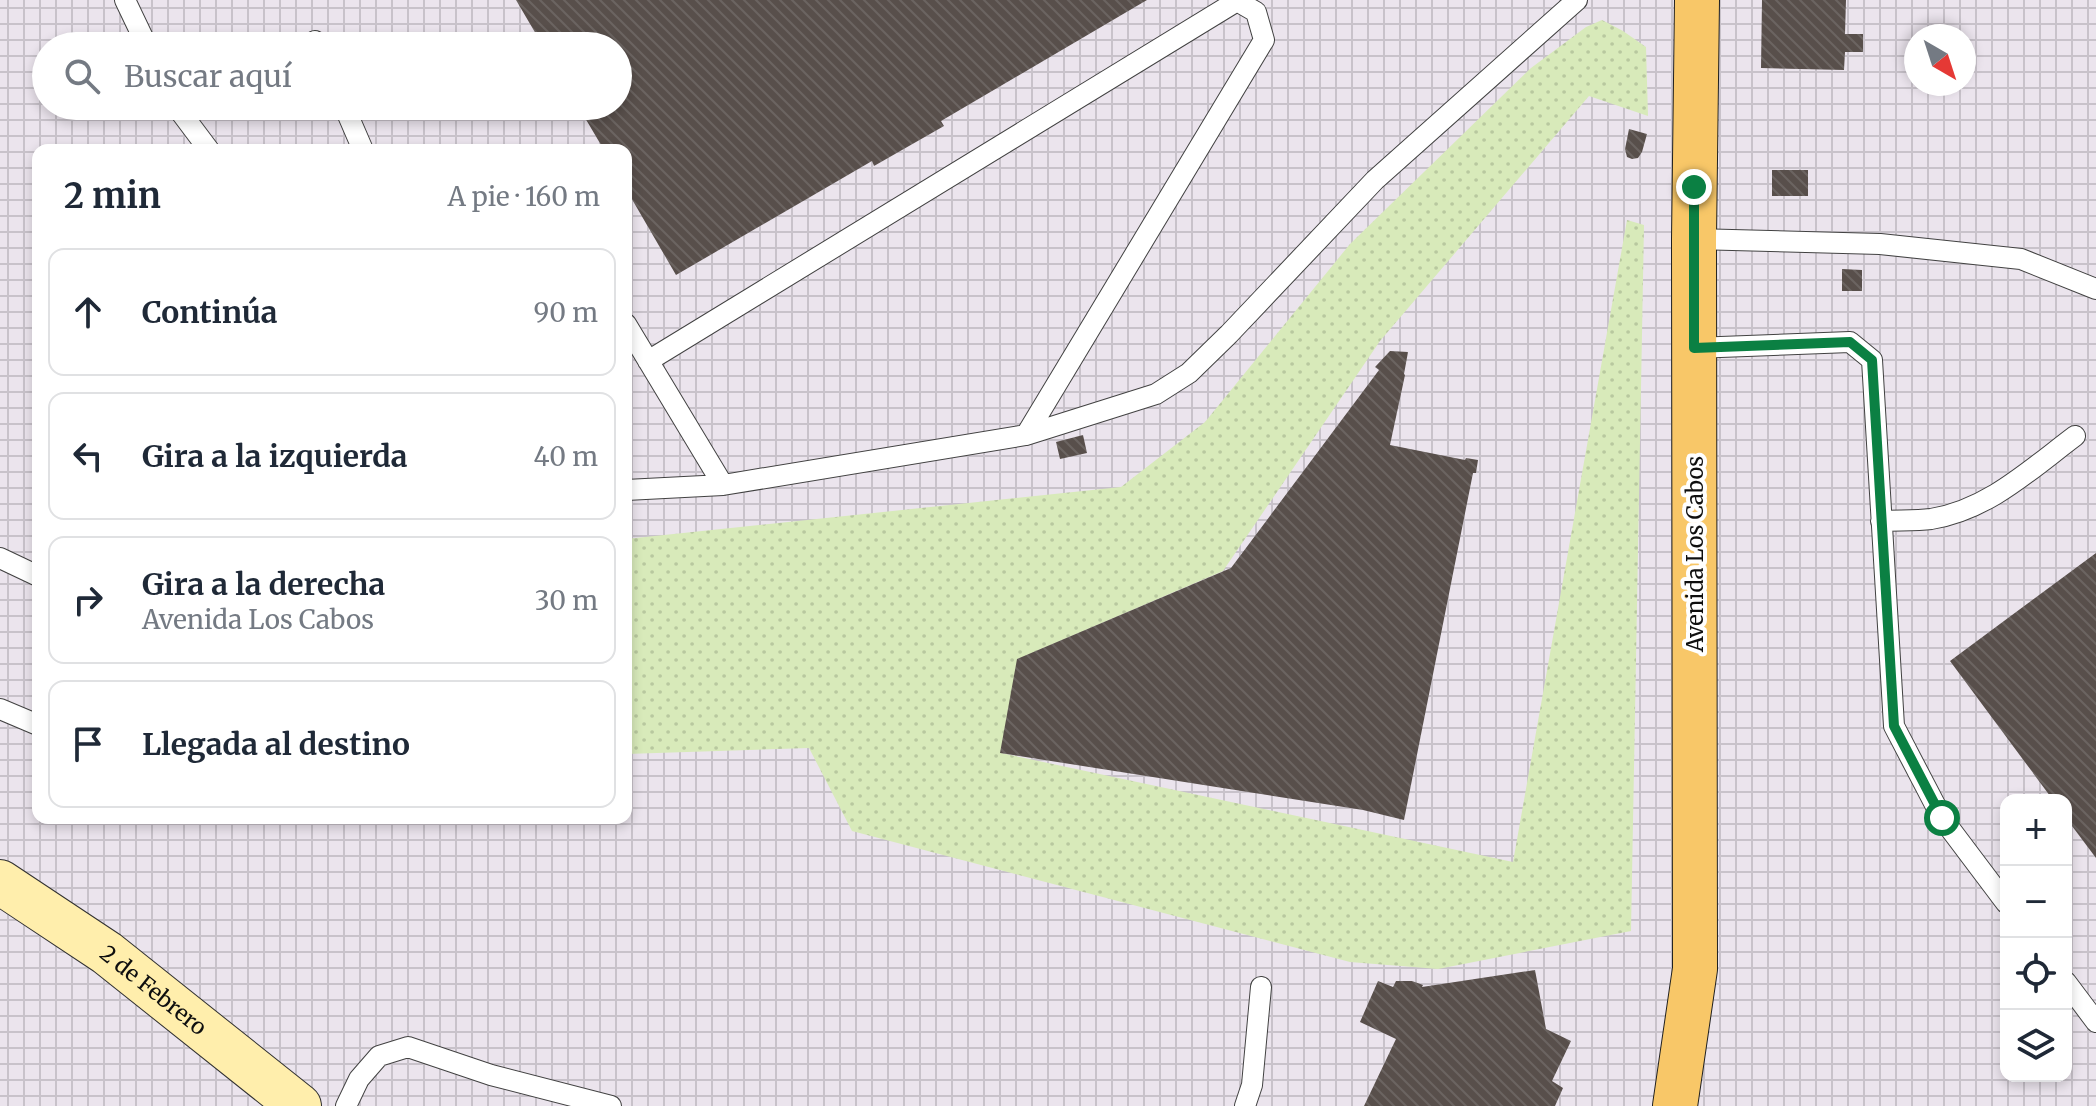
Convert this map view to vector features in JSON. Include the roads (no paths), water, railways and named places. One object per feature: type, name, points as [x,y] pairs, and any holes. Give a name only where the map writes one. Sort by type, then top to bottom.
[{"type":"main road","name":"Avenida Los Cabos","points":[[1675,1106],[1695,969],[1694,239],[1697,0]]},
{"type":"main road","name":"2 de Febrero","points":[[0,882],[107,953],[299,1106]]},
{"type":"lane","points":[[125,0],[140,32]]},
{"type":"lane","points":[[632,490],[723,485],[1026,435],[1156,394],[1189,373],[1375,180],[1577,0]]},
{"type":"lane","points":[[648,361],[1237,1],[1256,12],[1264,40],[1026,435]]},
{"type":"lane","points":[[186,120],[204,144]]},
{"type":"lane","points":[[350,120],[360,144]]},
{"type":"lane","points":[[1694,239],[1880,244],[2021,259],[2096,289]]},
{"type":"lane","points":[[632,334],[723,485]]},
{"type":"lane","points":[[1694,348],[1850,342],[1872,360],[1894,726],[1942,818],[2000,895]]},
{"type":"lane","points":[[1881,521],[1930,519],[1959,512],[1992,497],[2075,436]]},
{"type":"lane","points":[[0,558],[32,573]]},
{"type":"lane","points":[[0,709],[32,722]]},
{"type":"lane","points":[[1245,1106],[1252,1085],[1261,987]]},
{"type":"lane","points":[[2072,990],[2096,1022]]},
{"type":"lane","points":[[346,1106],[359,1079],[379,1056],[408,1047],[491,1075],[611,1106]]}]
